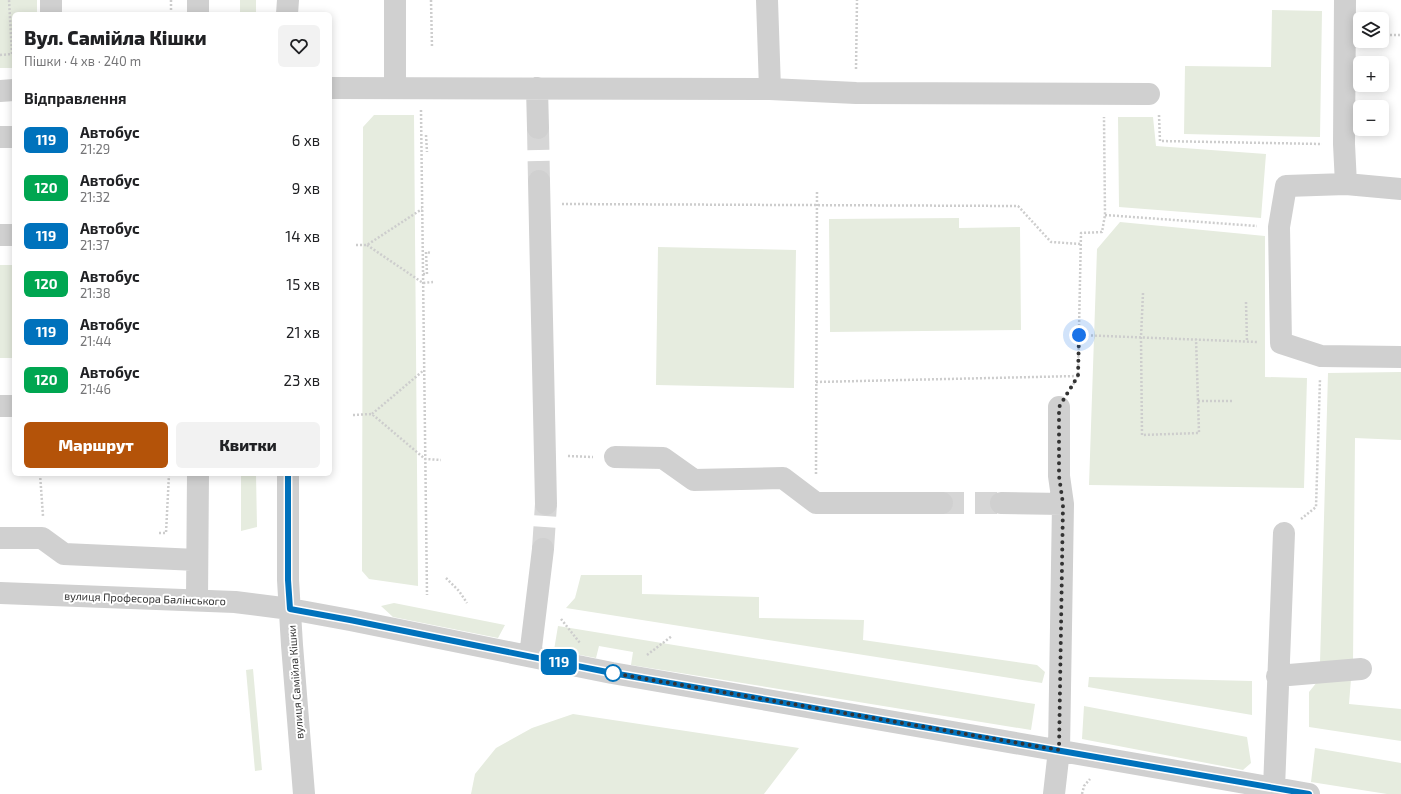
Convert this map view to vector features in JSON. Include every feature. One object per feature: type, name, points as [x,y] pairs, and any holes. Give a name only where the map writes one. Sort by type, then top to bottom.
[{"type":"street","points":[[51,0],[51,12]]},
{"type":"street","points":[[198,0],[198,12]]},
{"type":"street","points":[[287,12],[288,0]]},
{"type":"street","points":[[395,0],[396,88]]},
{"type":"street","points":[[767,0],[770,89]]},
{"type":"street","points":[[1345,0],[1344,144],[1346,184]]},
{"type":"street","points":[[332,88],[770,89],[856,93],[1149,94]]},
{"type":"street","points":[[537,88],[538,128]]},
{"type":"street","points":[[0,90],[12,90]]},
{"type":"street","points":[[0,137],[12,137]]},
{"type":"street","points":[[539,181],[546,504]]},
{"type":"street","points":[[1401,189],[1346,184],[1286,186],[1279,227],[1281,343],[1321,356],[1401,357]]},
{"type":"street","points":[[0,235],[12,235]]},
{"type":"street","points":[[0,406],[12,406]]},
{"type":"street","points":[[1054,794],[1059,750],[1063,504],[1059,476],[1059,407]]},
{"type":"street","points":[[615,457],[663,458],[694,480],[783,478],[816,503],[942,503]]},
{"type":"street","points":[[197,600],[198,476]]},
{"type":"street","name":"вулиця Самійла Кішки","points":[[288,476],[288,580],[304,794]]},
{"type":"street","points":[[1001,504],[1063,504]]},
{"type":"street","points":[[1274,788],[1284,533]]},
{"type":"street","points":[[0,538],[42,538],[64,554],[197,560]]},
{"type":"street","points":[[530,656],[543,549]]},
{"type":"street","name":"вулиця Професора Балінського","points":[[0,593],[235,602],[290,609],[358,621],[620,674],[1309,794]]},
{"type":"street","points":[[1278,676],[1361,669]]},
{"type":"path","points":[[0,55],[12,54],[9,0]]},
{"type":"path","points":[[171,0],[171,12]]},
{"type":"path","points":[[431,0],[432,47]]},
{"type":"path","points":[[856,93],[857,0]]},
{"type":"path","points":[[1389,35],[1401,36]]},
{"type":"path","points":[[420,88],[427,595]]},
{"type":"path","points":[[1059,407],[1078,376],[1081,232],[1102,232],[1105,215],[1104,94]]},
{"type":"path","points":[[1149,94],[1159,95],[1160,141],[1344,144]]},
{"type":"path","points":[[426,135],[427,152]]},
{"type":"path","points":[[816,503],[817,190]]},
{"type":"path","points":[[559,204],[1018,206],[1051,242],[1081,244]]},
{"type":"path","points":[[356,245],[367,245],[422,209]]},
{"type":"path","points":[[1105,215],[1279,227]]},
{"type":"path","points":[[367,245],[423,283],[433,282]]},
{"type":"path","points":[[423,274],[426,274],[426,252],[432,252]]},
{"type":"path","points":[[1143,293],[1141,337],[1142,435],[1199,433],[1196,340]]},
{"type":"path","points":[[1246,302],[1247,342]]},
{"type":"path","points":[[1079,335],[1281,343]]},
{"type":"path","points":[[1284,533],[1316,507],[1321,356]]},
{"type":"path","points":[[353,415],[372,414],[424,370]]},
{"type":"path","points":[[816,382],[1078,376]]},
{"type":"path","points":[[1198,401],[1233,401]]},
{"type":"path","points":[[372,414],[425,459],[441,460]]},
{"type":"path","points":[[545,456],[615,457]]},
{"type":"path","points":[[40,476],[41,488]]},
{"type":"path","points":[[158,533],[166,533],[169,476]]},
{"type":"path","points":[[446,578],[459,591],[467,603]]},
{"type":"path","points":[[1082,794],[1084,786],[1092,778]]},
{"type":"shaded area","points":[[0,0],[37,0],[37,12],[12,12],[12,68],[0,68]]},
{"type":"shaded area","points":[[240,0],[256,0],[256,12],[240,12]]},
{"type":"shaded area","points":[[1272,10],[1322,11],[1320,137],[1184,134],[1185,66],[1271,67]]},
{"type":"shaded area","points":[[374,115],[414,115],[418,586],[369,579],[362,571],[363,127]]},
{"type":"shaded area","points":[[1118,117],[1153,117],[1156,146],[1266,154],[1261,218],[1119,207]]},
{"type":"shaded area","points":[[959,218],[959,228],[1020,227],[1021,330],[830,332],[829,219]]},
{"type":"shaded area","points":[[1120,222],[1265,236],[1265,377],[1307,378],[1304,488],[1089,485],[1097,249]]},
{"type":"shaded area","points":[[658,247],[796,250],[794,388],[656,385]]},
{"type":"shaded area","points":[[0,265],[12,265],[12,358],[0,358]]},
{"type":"shaded area","points":[[1401,372],[1401,440],[1355,438],[1353,663],[1320,663],[1328,373]]},
{"type":"shaded area","points":[[241,476],[256,476],[257,527],[241,531]]},
{"type":"shaded area","points":[[581,575],[642,575],[642,594],[759,597],[759,618],[864,620],[863,640],[1037,665],[1045,672],[1042,683],[566,608],[575,598]]},
{"type":"shaded area","points":[[394,603],[505,625],[498,638],[393,617],[381,606]]},
{"type":"shaded area","points":[[558,626],[1035,704],[1031,730],[631,665],[633,652],[599,646],[596,658],[554,650]]},
{"type":"shaded area","points":[[253,669],[262,770],[255,771],[246,670]]},
{"type":"shaded area","points":[[1089,677],[1252,681],[1252,715],[1088,687]]},
{"type":"shaded area","points":[[1351,679],[1349,704],[1401,709],[1401,741],[1309,727],[1309,692],[1317,682]]},
{"type":"shaded area","points":[[1084,706],[1247,737],[1251,763],[1243,770],[1082,739]]},
{"type":"shaded area","points":[[573,714],[799,748],[764,794],[471,794],[475,774],[496,748],[532,728]]},
{"type":"shaded area","points":[[1315,748],[1401,763],[1401,794],[1387,794],[1311,782]]},
{"type":"tunnel","points":[[538,128],[539,181]]},
{"type":"tunnel","points":[[942,503],[1001,503]]},
{"type":"tunnel","points":[[543,549],[546,504]]},
{"type":"bus line","name":"119","points":[[288,476],[288,580],[290,609],[612,673],[1309,794]]},
{"type":"route","points":[[613,673],[1059,750],[1063,504],[1059,476],[1059,407],[1078,376],[1079,335]]}]
